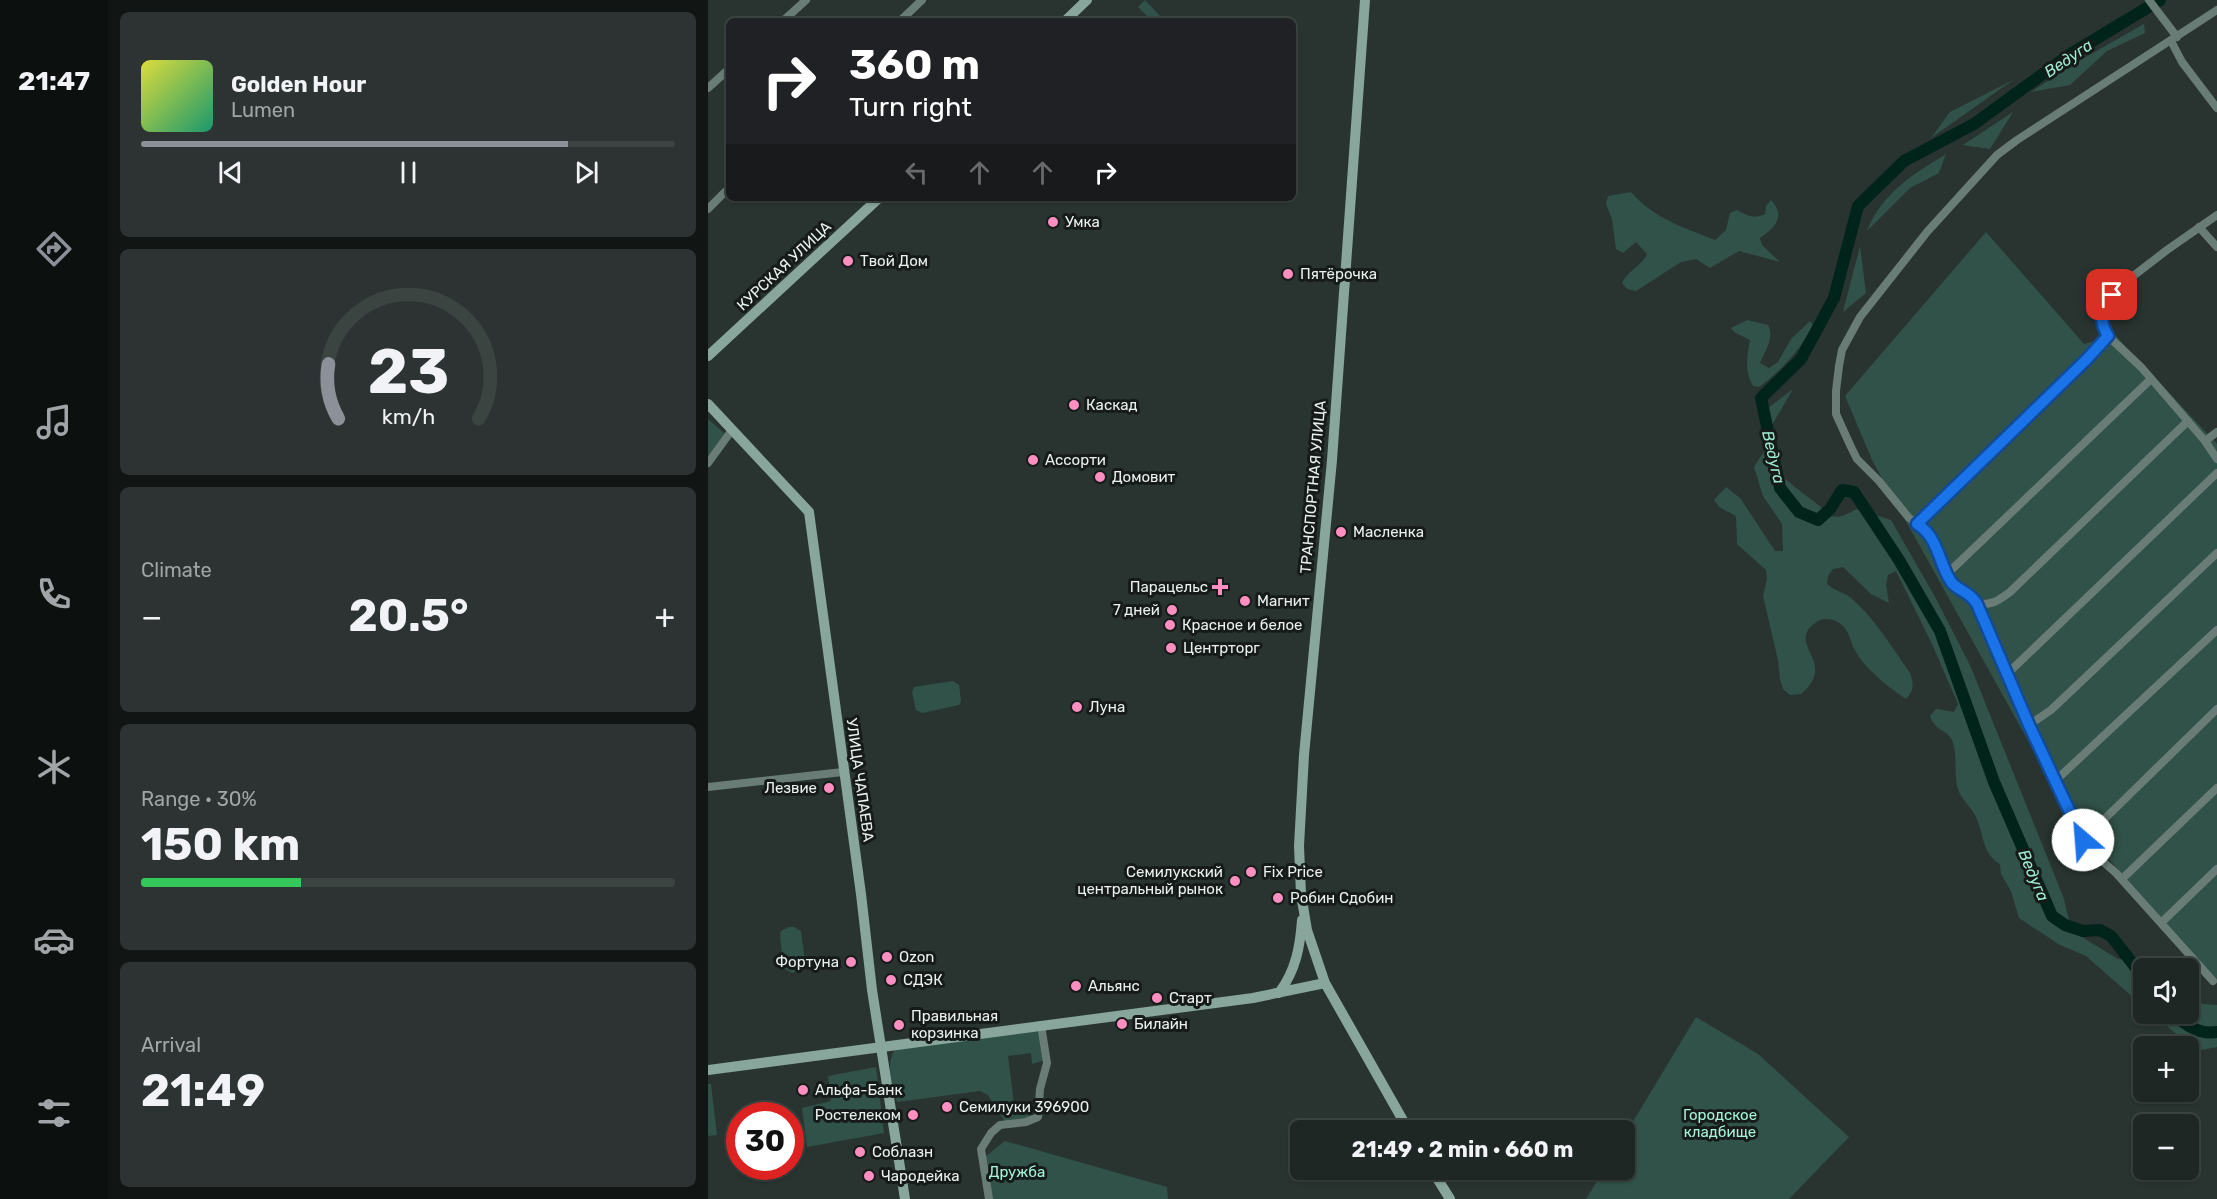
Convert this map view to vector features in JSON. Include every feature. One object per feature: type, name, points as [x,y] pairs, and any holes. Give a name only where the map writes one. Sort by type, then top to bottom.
[{"type":"street","points":[[786,18],[806,0]]},
{"type":"street","points":[[903,18],[922,0]]},
{"type":"street","points":[[1068,18],[1087,0]]},
{"type":"street","name":"ТРАНСПОРТНАЯ УЛИЦА","points":[[1365,0],[1332,460],[1304,755],[1299,846],[1307,930],[1325,983],[1403,1120]]},
{"type":"street","points":[[2149,0],[2174,39],[2182,62],[2217,108]]},
{"type":"street","points":[[2213,981],[2122,879],[2093,853],[2083,840],[2006,675],[1977,604],[1972,596],[1953,584],[1926,529],[1909,518],[1879,481],[1857,459],[1836,414],[1836,391],[1842,350],[1860,317],[1928,232],[1997,155],[2217,10]]},
{"type":"street","points":[[708,88],[726,72]]},
{"type":"street","points":[[708,209],[726,191]]},
{"type":"street","name":"КУРСКАЯ УЛИЦА","points":[[708,356],[876,201]]},
{"type":"street","points":[[2217,215],[2167,250],[2112,295],[2101,313],[2100,320],[2108,336],[2151,379],[2205,441],[2217,459]]},
{"type":"street","points":[[2199,227],[2217,247]]},
{"type":"street","points":[[1917,524],[2108,336]]},
{"type":"street","points":[[1947,574],[2151,379]]},
{"type":"street","name":"УЛИЦА ЧАПАЕВА","points":[[708,404],[809,512],[880,1047],[905,1199]]},
{"type":"street","points":[[1977,604],[1989,605],[2010,592],[2188,421]]},
{"type":"street","points":[[708,463],[732,430]]},
{"type":"street","points":[[2205,441],[2217,432]]},
{"type":"street","points":[[2006,675],[2217,472]]},
{"type":"street","points":[[2029,725],[2051,710],[2217,553]]},
{"type":"street","points":[[2055,782],[2217,630]]},
{"type":"street","points":[[2083,840],[2217,709]]},
{"type":"street","points":[[708,787],[843,772]]},
{"type":"street","points":[[2122,879],[2217,788]]},
{"type":"street","points":[[2161,923],[2217,869]]},
{"type":"street","points":[[1280,993],[1290,979],[1297,962],[1303,905]]},
{"type":"street","points":[[708,1070],[1242,999],[1325,983]]},
{"type":"street","points":[[989,1199],[981,1149],[991,1133],[1000,1125],[1026,1122],[1038,1117],[1040,1089],[1047,1063],[1041,1025]]},
{"type":"street","points":[[1438,1180],[1450,1199]]},
{"type":"green space","points":[[1145,0],[1162,18],[1149,18],[1138,7]]},
{"type":"green space","points":[[2144,24],[2145,33],[2107,51],[2070,85],[2031,92],[2077,62]]},
{"type":"green space","points":[[2013,80],[1931,138],[1950,112]]},
{"type":"green space","points":[[2013,112],[1990,149],[1963,145]]},
{"type":"green space","points":[[1946,154],[1939,173],[1910,188],[1867,231],[1881,206],[1899,186]]},
{"type":"green space","points":[[1631,192],[1659,215],[1715,240],[1726,230],[1730,213],[1737,210],[1751,216],[1761,216],[1765,214],[1766,206],[1771,200],[1778,212],[1777,222],[1760,238],[1762,245],[1780,262],[1739,251],[1710,268],[1696,259],[1681,262],[1636,291],[1627,289],[1622,283],[1647,254],[1636,242],[1623,253],[1616,249],[1612,219],[1606,204],[1608,196]]},
{"type":"green space","points":[[1986,232],[2084,344],[2115,335],[2217,444],[2217,981],[2069,814],[1873,462],[1845,396]]},
{"type":"green space","points":[[1860,246],[1866,293],[1843,312]]},
{"type":"green space","points":[[1747,320],[1768,325],[1770,339],[1760,363],[1769,368],[1778,362],[1791,339],[1810,321],[1813,325],[1790,359],[1759,387],[1753,386],[1747,369],[1750,340],[1731,328]]},
{"type":"green space","points":[[1793,389],[1772,425],[1768,408]]},
{"type":"green space","points":[[708,419],[725,434],[708,456]]},
{"type":"green space","points":[[1768,445],[1770,455],[1779,472],[1829,515],[1841,516],[1857,509],[1891,520],[1934,595],[1970,665],[2064,899],[2070,925],[2075,933],[2118,959],[2133,961],[2133,997],[2086,956],[2060,945],[2019,918],[2011,891],[2001,874],[2000,864],[1990,855],[1976,817],[1958,789],[1951,739],[1930,716],[1936,709],[1954,712],[1958,704],[1896,571],[1888,575],[1886,585],[1889,603],[1871,594],[1843,567],[1833,569],[1828,576],[1827,584],[1860,606],[1910,673],[1913,687],[1906,699],[1865,665],[1844,627],[1830,619],[1818,621],[1807,631],[1807,647],[1815,672],[1811,683],[1801,694],[1790,695],[1783,689],[1763,596],[1767,579],[1766,570],[1737,544],[1736,516],[1719,507],[1714,500],[1726,487],[1740,498],[1775,551],[1783,551],[1782,524],[1763,496],[1754,467]]},
{"type":"green space","points":[[953,681],[959,685],[961,701],[959,705],[922,713],[916,710],[912,692],[914,687]]},
{"type":"green space","points":[[789,927],[801,931],[805,961],[801,971],[792,973],[783,965],[780,935],[781,931]]},
{"type":"green space","points":[[2199,1002],[2217,1005],[2217,1047],[2201,1050],[2199,1049],[2199,1036],[2179,1036],[2164,1024],[2199,1024]]},
{"type":"green space","name":"Городское кладбище","points":[[1696,1017],[1758,1054],[1849,1137],[1789,1199],[1586,1199],[1598,1180],[1635,1180],[1634,1120]]},
{"type":"green space","points":[[1035,1030],[1041,1034],[1045,1060],[1032,1064],[1031,1053],[1008,1056],[1015,1112],[1029,1111],[1030,1117],[1027,1121],[1005,1122],[988,1095],[980,1091],[897,1102],[891,1082],[890,1066],[893,1052],[897,1048]]},
{"type":"green space","points":[[876,1067],[884,1133],[807,1147],[804,1108],[831,1101],[828,1076]]},
{"type":"green space","points":[[708,1084],[711,1084],[717,1135],[708,1136]]},
{"type":"green space","name":"Дружба","points":[[1005,1141],[1167,1187],[1168,1199],[992,1199],[986,1156]]},
{"type":"waterway","name":"Ведуга","points":[[2133,964],[2111,936],[2100,930],[2083,931],[2065,925],[2052,916],[1994,782],[1940,631],[1899,560],[1854,492],[1842,490],[1830,509],[1818,520],[1799,512],[1780,488],[1761,398],[1801,359],[1834,298],[1858,206],[1904,161],[1974,124],[2069,55],[2160,0]]},
{"type":"waterway","name":"Ведуга","points":[[2186,1024],[2205,1032],[2217,1032]]},
{"type":"place","name":"Умка","points":[[1053,222]]},
{"type":"place","name":"Твой Дом","points":[[848,261]]},
{"type":"place","name":"Пятёрочка","points":[[1288,274]]},
{"type":"place","name":"Каскад","points":[[1074,405]]},
{"type":"place","name":"Ассорти","points":[[1033,460]]},
{"type":"place","name":"Домовит","points":[[1100,477]]},
{"type":"place","name":"Масленка","points":[[1341,532]]},
{"type":"place","name":"Парацельс","points":[[1220,587]]},
{"type":"place","name":"Магнит","points":[[1245,601]]},
{"type":"place","name":"7 дней","points":[[1172,610]]},
{"type":"place","name":"Красное и белое","points":[[1170,625]]},
{"type":"place","name":"Центрторг","points":[[1171,648]]},
{"type":"place","name":"Луна","points":[[1077,707]]},
{"type":"place","name":"Лезвие","points":[[829,788]]},
{"type":"place","name":"Fix Price","points":[[1251,872]]},
{"type":"place","name":"Семилукский центральный рынок","points":[[1235,881]]},
{"type":"place","name":"Робин Сдобин","points":[[1278,898]]},
{"type":"place","name":"Ozon","points":[[887,957]]},
{"type":"place","name":"Фортуна","points":[[851,962]]},
{"type":"place","name":"СДЭК","points":[[891,980]]},
{"type":"place","name":"Альянс","points":[[1076,986]]},
{"type":"place","name":"Старт","points":[[1157,998]]},
{"type":"place","name":"Билайн","points":[[1122,1024]]},
{"type":"place","name":"Правильная корзинка","points":[[899,1025]]},
{"type":"place","name":"Альфа-Банк","points":[[803,1090]]},
{"type":"place","name":"Семилуки 396900","points":[[947,1107]]},
{"type":"place","name":"Ростелеком","points":[[913,1115]]},
{"type":"place","name":"Соблазн","points":[[860,1152]]},
{"type":"place","name":"Чародейка","points":[[869,1176]]},
{"type":"route","points":[[2083,840],[1992,643],[1977,604],[1972,596],[1948,578],[1933,540],[1926,529],[1917,524],[2108,336],[2100,320],[2101,313],[2112,295]]}]
